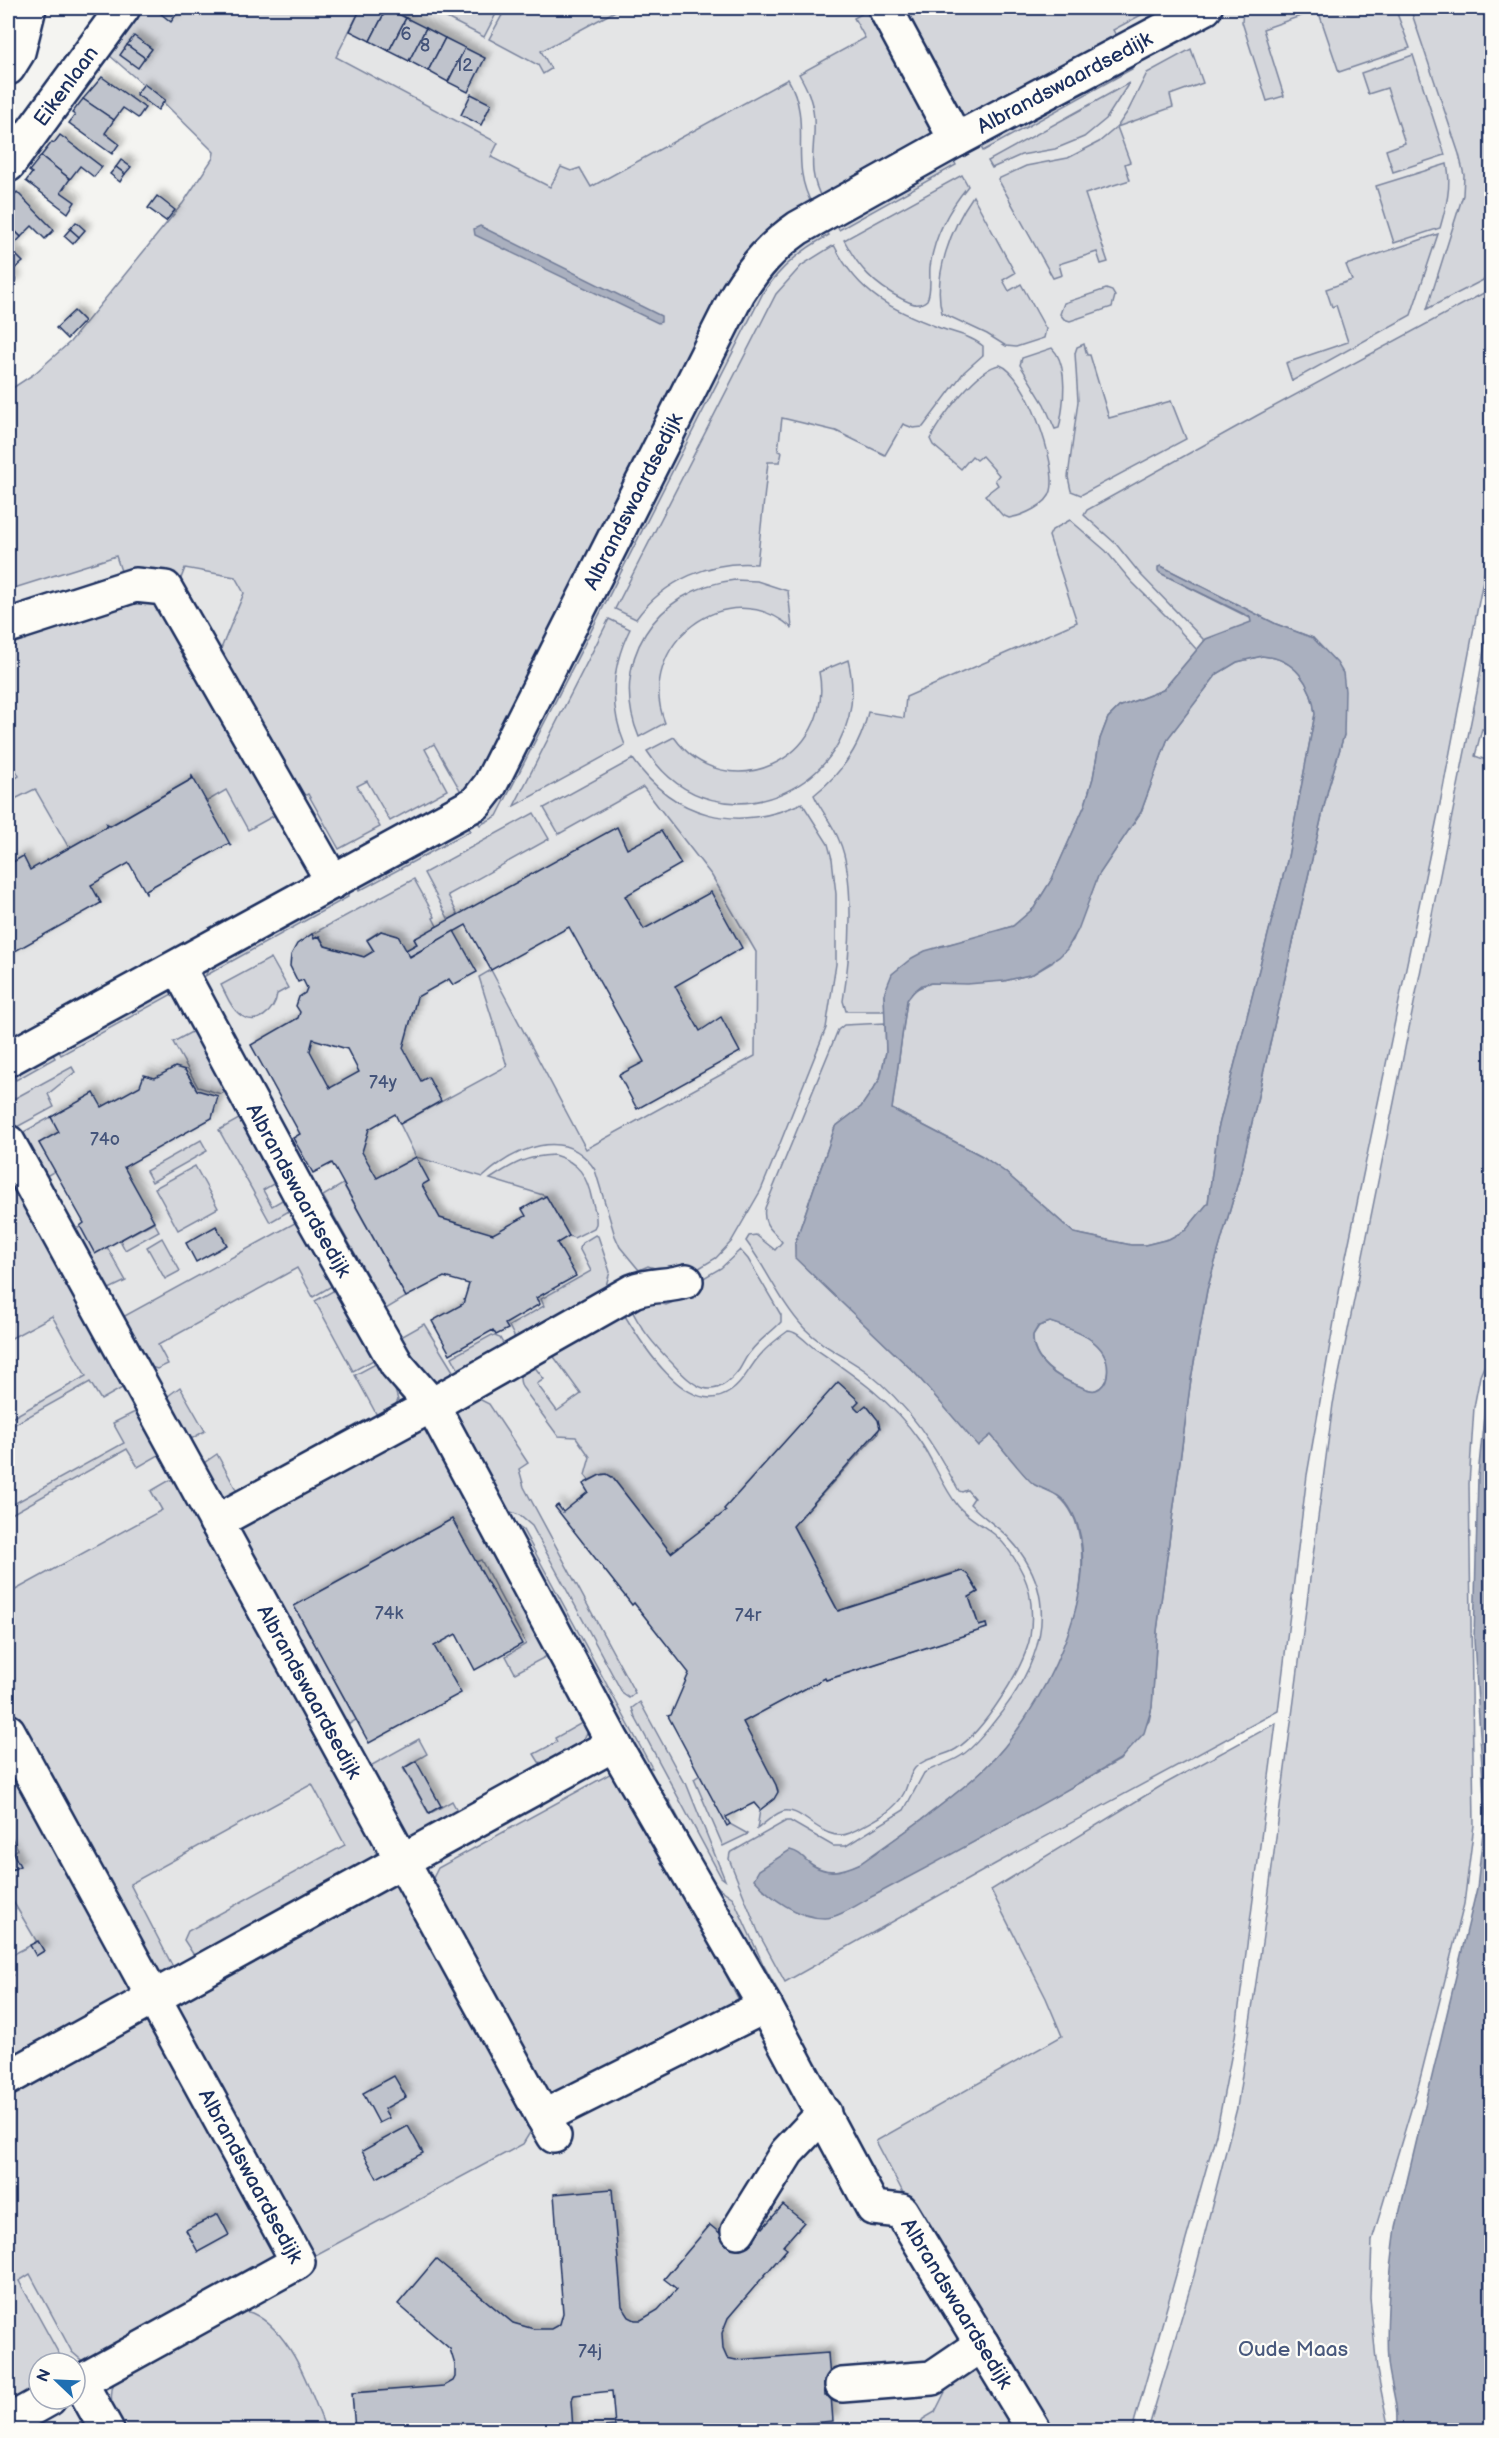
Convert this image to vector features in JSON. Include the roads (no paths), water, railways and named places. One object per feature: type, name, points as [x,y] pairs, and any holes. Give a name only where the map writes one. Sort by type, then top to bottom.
[{"type":"street","points":[[8,68],[18,52],[29,8]]},
{"type":"street","name":"Eikenlaan","points":[[8,165],[123,8]]},
{"type":"street","name":"Albrandswaardsedijk","points":[[885,8],[956,140]]},
{"type":"street","name":"Albrandswaardsedijk","points":[[8,1059],[468,808],[486,792],[752,269],[776,243],[798,228],[956,140],[1205,8]]},
{"type":"street","points":[[8,626],[135,585],[165,588],[333,882]]},
{"type":"street","name":"Albrandswaardsedijk","points":[[178,967],[307,1207],[397,1365],[432,1405],[614,1744],[765,2006],[873,2208],[901,2211],[1034,2430]]},
{"type":"street","name":"Albrandswaardsedijk","points":[[8,1142],[548,2127],[765,2006]]},
{"type":"street","points":[[216,1522],[432,1405],[633,1291],[650,1287],[666,1287],[686,1281]]},
{"type":"street","name":"Albrandswaardsedijk","points":[[8,1731],[298,2262],[87,2378]]},
{"type":"street","points":[[8,2078],[614,1744]]},
{"type":"street","points":[[738,2231],[787,2152],[824,2114]]},
{"type":"street","points":[[842,2385],[932,2378],[982,2344]]},
{"type":"street","name":"Albrandswaardsedijk","points":[[87,2399],[107,2430]]},
{"type":"street","points":[[8,2422],[28,2411]]},
{"type":"water","points":[[480,226],[661,316],[661,322],[658,323],[475,235],[474,229]]},
{"type":"water","points":[[1161,566],[1276,624],[1313,638],[1337,663],[1343,673],[1345,691],[1344,735],[1328,789],[1240,1175],[1207,1290],[1191,1379],[1157,1631],[1152,1707],[1144,1733],[1120,1759],[999,1828],[843,1912],[830,1918],[804,1915],[776,1900],[754,1879],[759,1870],[790,1850],[826,1871],[854,1866],[893,1841],[955,1794],[1005,1747],[1026,1717],[1046,1683],[1063,1646],[1076,1608],[1082,1571],[1080,1536],[1066,1503],[1058,1496],[1031,1482],[991,1435],[978,1446],[915,1373],[795,1258],[795,1243],[835,1127],[861,1107],[880,1079],[886,1052],[884,994],[892,974],[925,951],[1013,926],[1034,908],[1052,879],[1085,805],[1093,778],[1100,739],[1108,718],[1119,707],[1163,690],[1206,639],[1251,622],[1250,617],[1160,573],[1158,567]],"holes":[[[1262,656],[1284,662],[1300,674],[1310,693],[1315,714],[1288,857],[1218,1129],[1208,1203],[1186,1230],[1169,1239],[1145,1245],[1131,1245],[1074,1233],[1005,1172],[982,1156],[892,1109],[907,1000],[922,985],[1004,981],[1033,974],[1059,957],[1067,949],[1078,930],[1098,876],[1141,812],[1168,738],[1217,674],[1237,662]],[[1050,1322],[1081,1334],[1098,1346],[1107,1364],[1106,1378],[1100,1388],[1090,1390],[1071,1383],[1047,1368],[1041,1361],[1036,1353],[1033,1335],[1038,1326]]]},
{"type":"water","points":[[1491,1391],[1491,2430],[1396,2430],[1397,2413],[1389,2371],[1387,2328],[1396,2227],[1477,1888],[1485,1813],[1474,1640],[1478,1476],[1485,1406]]},
{"type":"park label","name":"Oude Maas","points":[[1293,2349]]}]
